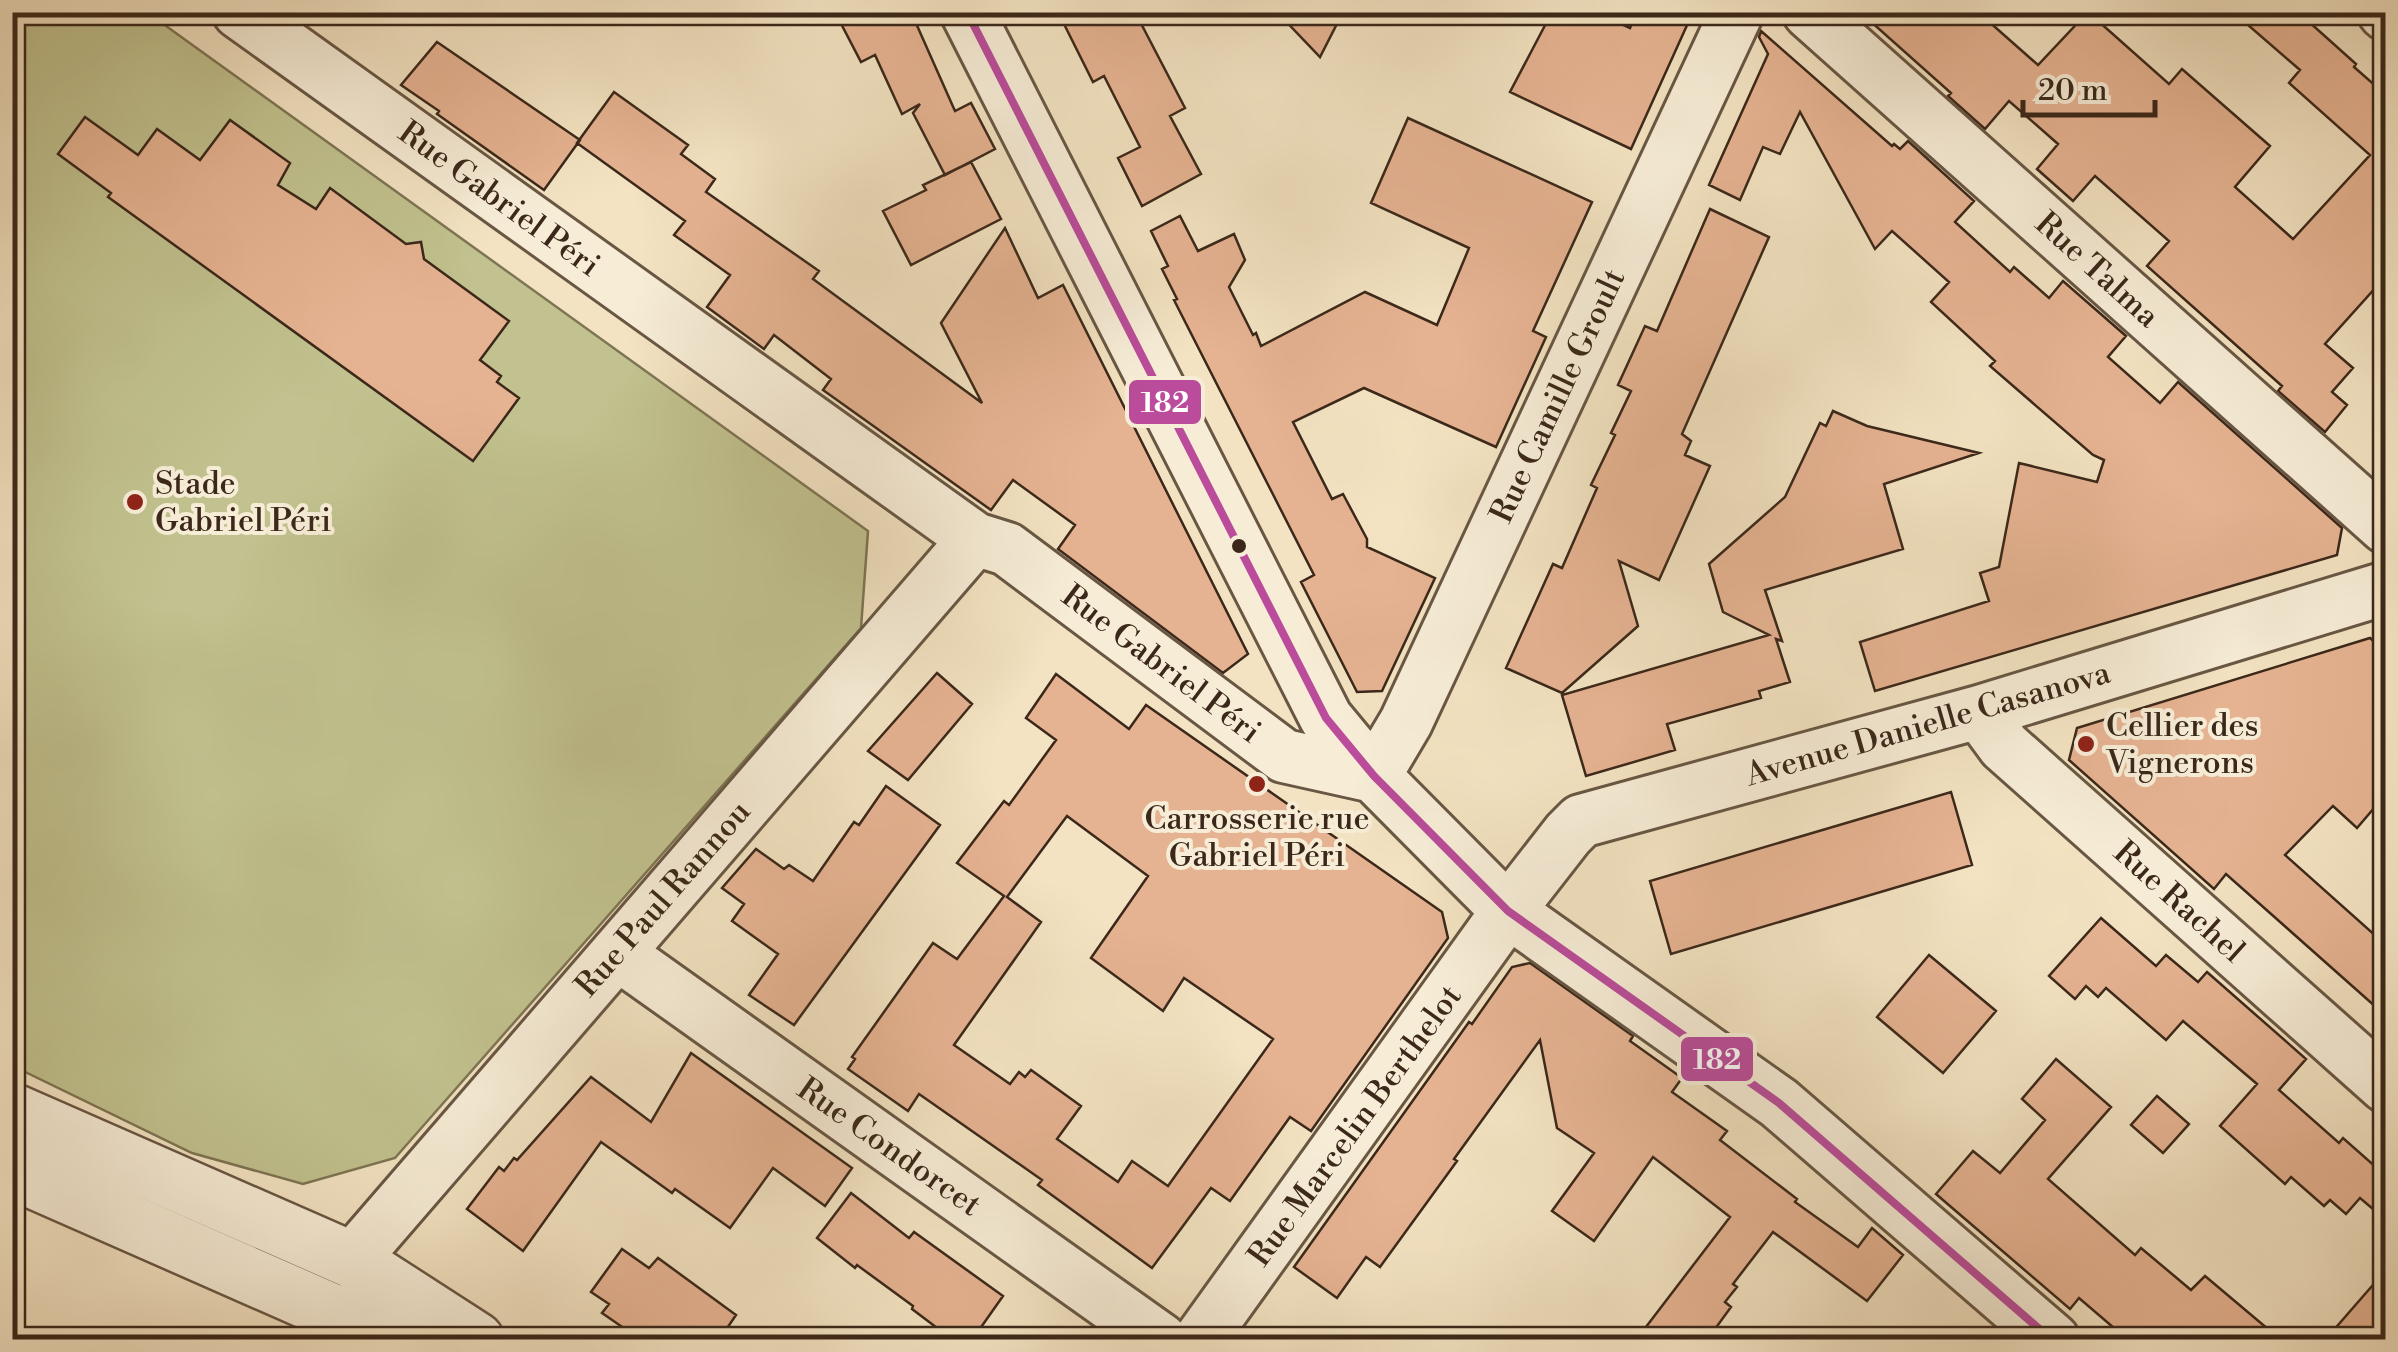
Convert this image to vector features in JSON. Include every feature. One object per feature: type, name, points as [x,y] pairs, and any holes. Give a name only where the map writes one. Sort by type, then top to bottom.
[{"type":"street","points":[[968,12],[1326,718],[1374,776],[1508,911],[1779,1103],[2053,1340]]},
{"type":"street","name":"Rue Camille Groult","points":[[1374,776],[1406,722],[1737,12]]},
{"type":"street","name":"Rue Talma","points":[[1809,12],[2386,526]]},
{"type":"street","name":"Rue Gabriel Péri","points":[[263,20],[975,538],[1007,549],[1284,756],[1374,776]]},
{"type":"street","name":"Rue Paul Rannou","points":[[352,1260],[975,538]]},
{"type":"street","name":"Avenue Danielle Casanova","points":[[1508,911],[1581,822],[1978,712],[2386,588]]},
{"type":"street","name":"Rue Rachel","points":[[1978,712],[2004,746],[2386,1086]]},
{"type":"street","name":"Rue Marcelin Berthelot","points":[[1200,1340],[1508,911]]},
{"type":"street","name":"Rue Condorcet","points":[[617,953],[1161,1340]]},
{"type":"street","points":[[12,1112],[352,1260],[476,1340]]},
{"type":"street","points":[[12,1171],[362,1325],[384,1340]]},
{"type":"green space","points":[[12,13],[148,13],[868,531],[861,628],[395,1158],[303,1184],[192,1153],[13,1066]]},
{"type":"building","points":[[835,12],[911,12],[955,111],[971,103],[995,149],[945,175],[913,113],[920,104],[902,114],[875,55],[861,62]]},
{"type":"building","points":[[1058,12],[1135,12],[1185,108],[1170,116],[1201,174],[1142,206],[1118,158],[1140,147],[1104,76],[1093,82]]},
{"type":"building","points":[[1277,12],[1343,12],[1320,57]]},
{"type":"building","points":[[1552,12],[1595,12],[1630,28],[1637,12],[1693,12],[1631,149],[1510,92]]},
{"type":"building","points":[[1860,12],[1978,12],[2038,65],[2088,12],[2169,84],[2182,69],[2270,146],[2235,187],[2293,239],[2370,155],[2289,83],[2300,70],[2233,12],[2298,12],[2356,64],[2354,67],[2386,95],[2386,276],[2325,344],[2353,368],[2332,392],[2347,405],[2325,432],[2278,391],[2282,386],[2147,266],[2169,241],[2095,176],[2073,201],[2037,169],[2058,144],[2009,101],[1985,129],[1948,96],[1951,93]]},
{"type":"building","points":[[1761,31],[1892,146],[1900,149],[1908,141],[1974,201],[1955,222],[2010,272],[2014,267],[2049,298],[2063,281],[2126,336],[2108,357],[2160,403],[2178,382],[2342,528],[2337,555],[1875,691],[1860,642],[1989,601],[1980,573],[1999,567],[2019,463],[2097,482],[2104,460],[2093,455],[1990,366],[1995,361],[1931,302],[1949,282],[1892,231],[1875,249],[1800,112],[1780,154],[1763,147],[1740,200],[1709,185],[1768,54],[1759,37]]},
{"type":"building","points":[[437,42],[580,140],[544,190],[401,85]]},
{"type":"building","points":[[614,92],[688,145],[681,154],[715,179],[706,192],[819,271],[813,279],[982,403],[941,323],[1005,228],[1038,298],[1063,285],[1248,654],[1223,673],[1058,549],[1075,525],[1013,480],[991,510],[823,390],[831,379],[774,335],[764,349],[707,307],[730,275],[674,235],[685,221],[577,143]]},
{"type":"building","points":[[85,117],[138,155],[157,129],[200,160],[230,120],[290,163],[278,185],[316,209],[330,188],[406,244],[421,242],[424,259],[509,321],[480,360],[501,376],[497,382],[519,398],[473,461],[108,197],[111,193],[58,154]]},
{"type":"building","points":[[1408,118],[1592,202],[1533,331],[1546,337],[1496,447],[1364,388],[1293,422],[1332,499],[1343,494],[1367,539],[1367,547],[1435,578],[1382,691],[1357,692],[1301,582],[1314,575],[1174,300],[1177,299],[1162,269],[1168,266],[1151,231],[1180,216],[1198,251],[1234,234],[1245,260],[1229,287],[1261,346],[1365,292],[1437,325],[1469,248],[1371,203]]},
{"type":"building","points":[[971,162],[1001,219],[911,265],[883,211],[926,190],[923,185]]},
{"type":"building","points":[[1710,209],[1769,237],[1682,434],[1691,441],[1685,455],[1710,466],[1659,580],[1619,561],[1638,626],[1562,693],[1506,668],[1553,564],[1562,568],[1597,488],[1591,485],[1631,391],[1618,385],[1645,326],[1657,331]]},
{"type":"building","points":[[1833,411],[1867,426],[1979,453],[1884,484],[1903,549],[1765,590],[1782,641],[1776,639],[1790,682],[1759,691],[1761,698],[1667,724],[1675,750],[1586,776],[1562,695],[1769,635],[1723,612],[1709,564],[1785,497],[1820,423],[1826,426]]},
{"type":"building","points":[[2370,638],[2386,652],[2386,794],[2357,828],[2333,806],[2285,855],[2386,945],[2386,1016],[2226,874],[2214,889],[2069,760],[2077,728]]},
{"type":"building","points":[[937,673],[972,704],[908,780],[868,751]]},
{"type":"building","points":[[1056,674],[1129,729],[1146,705],[1442,912],[1448,938],[1311,1131],[1290,1117],[1230,1201],[1211,1188],[1152,1268],[1038,1185],[1042,1180],[919,1094],[908,1111],[848,1069],[855,1059],[852,1057],[933,943],[957,959],[1004,896],[957,863],[1004,801],[1009,805],[1056,740],[1026,718]],"holes":[[[1067,816],[1148,876],[1091,958],[1163,1011],[1184,978],[1273,1039],[1168,1186],[1132,1161],[1118,1182],[1057,1139],[1081,1106],[1031,1070],[1025,1077],[1019,1072],[1010,1084],[954,1045],[1041,922],[1007,897]]]},
{"type":"building","points":[[886,786],[940,825],[794,1025],[749,995],[778,954],[732,921],[744,904],[722,888],[756,849],[784,869],[789,865],[813,881],[854,822],[859,825]]},
{"type":"building","points":[[1951,792],[1972,865],[1671,954],[1650,881]]},
{"type":"building","points":[[2101,918],[2156,966],[2166,955],[2198,982],[2207,972],[2306,1059],[2279,1090],[2339,1143],[2343,1138],[2386,1176],[2386,1220],[2360,1198],[2346,1214],[2330,1200],[2324,1206],[2291,1177],[2285,1184],[2220,1126],[2257,1084],[2183,1021],[2166,1040],[2106,988],[2098,997],[2086,986],[2075,999],[2049,976]]},
{"type":"building","points":[[1929,955],[1996,1011],[1943,1073],[1877,1017]]},
{"type":"building","points":[[1530,963],[1633,1036],[1630,1041],[1682,1078],[1672,1092],[1727,1131],[1720,1140],[1797,1199],[1795,1202],[1858,1247],[1872,1228],[1903,1255],[1867,1301],[1773,1232],[1733,1284],[1737,1287],[1725,1302],[1731,1307],[1707,1340],[1636,1340],[1730,1217],[1653,1157],[1594,1241],[1552,1211],[1594,1153],[1557,1128],[1540,1040],[1380,1267],[1366,1257],[1337,1298],[1294,1267],[1469,1022],[1472,1024],[1512,967]]},
{"type":"building","points":[[691,1053],[852,1168],[825,1206],[773,1168],[730,1228],[675,1189],[672,1193],[601,1142],[523,1251],[467,1209],[499,1167],[504,1171],[514,1158],[517,1160],[591,1077],[651,1122]]},
{"type":"building","points":[[2056,1059],[2111,1107],[2048,1179],[2135,1255],[2141,1248],[2191,1290],[2205,1276],[2281,1340],[2128,1340],[2079,1298],[2070,1309],[1936,1194],[1973,1151],[2000,1173],[2045,1120],[2022,1099]]},
{"type":"building","points":[[2157,1096],[2189,1124],[2163,1153],[2131,1125]]},
{"type":"building","points":[[851,1193],[909,1238],[914,1232],[1003,1296],[972,1340],[953,1340],[913,1306],[817,1238]]},
{"type":"building","points":[[622,1249],[649,1268],[658,1258],[736,1315],[719,1340],[641,1340],[602,1313],[609,1304],[591,1292]]},
{"type":"building","points":[[2386,1270],[2386,1340],[2325,1340]]},
{"type":"transit line","name":"182","points":[[967,12],[1326,718],[1374,776],[1508,911],[1779,1103],[2052,1340]]},
{"type":"place","name":"Stade Gabriel Péri","points":[[135,502]]},
{"type":"place","name":"Cellier des Vignerons","points":[[2086,744]]},
{"type":"place","name":"Carrosserie rue Gabriel Péri","points":[[1257,784]]}]
